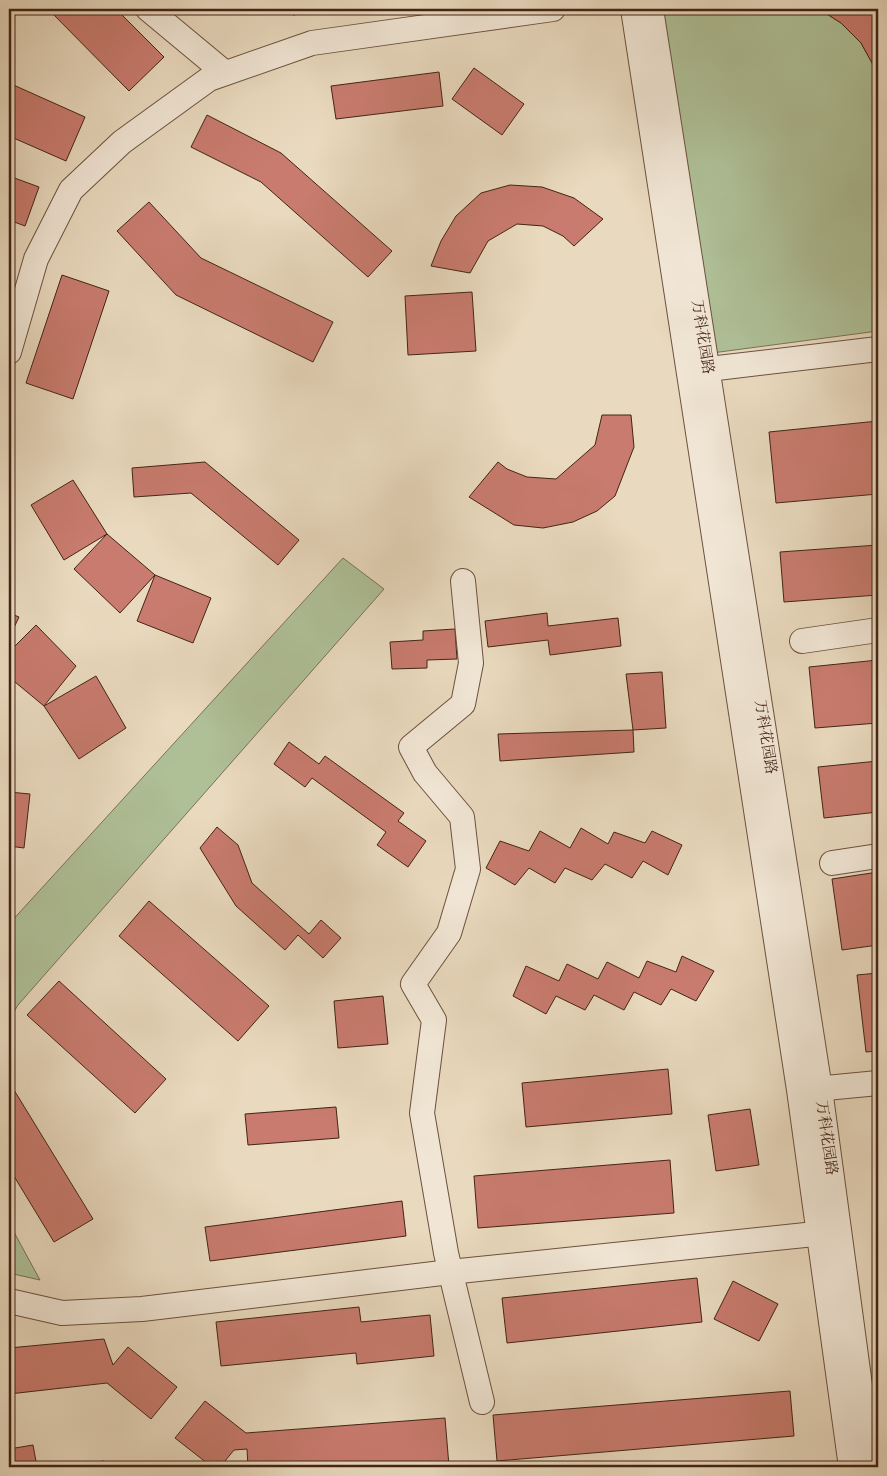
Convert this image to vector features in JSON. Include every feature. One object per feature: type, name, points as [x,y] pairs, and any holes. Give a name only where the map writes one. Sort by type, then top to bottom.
[{"type":"street","points":[[148,9],[225,73]]},
{"type":"street","points":[[9,352],[36,259],[71,190],[122,142],[209,79],[312,43],[552,9]]},
{"type":"street","name":"万科花园路","points":[[633,9],[698,370],[810,1090],[829,1232],[851,1467]]},
{"type":"street","name":"万科花园路","points":[[651,9],[698,370]]},
{"type":"street","points":[[698,370],[878,349]]},
{"type":"street","points":[[463,581],[471,663],[463,704],[411,747],[425,773],[462,817],[468,869],[449,933],[413,984],[434,1020],[422,1113],[450,1272],[482,1402]]},
{"type":"street","points":[[802,641],[878,630]]},
{"type":"street","points":[[832,863],[878,856]]},
{"type":"street","points":[[810,1090],[878,1083]]},
{"type":"street","points":[[9,1301],[62,1313],[142,1309],[450,1272],[829,1232]]},
{"type":"street","name":"万科花园路","points":[[829,1232],[871,1467]]},
{"type":"green space","points":[[663,9],[819,9],[841,23],[861,43],[877,72],[878,88],[878,331],[712,353]]},
{"type":"green space","points":[[343,558],[384,589],[18,1005],[9,1020],[9,924]]},
{"type":"green space","points":[[9,1223],[40,1280],[9,1273]]},
{"type":"building","points":[[48,9],[116,9],[164,57],[129,91]]},
{"type":"building","points":[[292,9],[332,9],[293,15]]},
{"type":"building","points":[[819,9],[878,9],[878,88],[877,72],[861,43],[841,23]]},
{"type":"building","points":[[474,68],[524,104],[502,135],[452,99]]},
{"type":"building","points":[[439,72],[443,106],[336,119],[331,86]]},
{"type":"building","points":[[9,83],[85,117],[66,161],[9,136]]},
{"type":"building","points":[[207,115],[281,153],[392,251],[368,277],[261,182],[191,147]]},
{"type":"building","points":[[9,176],[39,187],[25,226],[9,220]]},
{"type":"building","points":[[510,185],[542,187],[574,198],[603,219],[574,246],[563,236],[543,226],[517,224],[488,241],[470,273],[431,266],[441,241],[456,216],[481,193]]},
{"type":"building","points":[[149,202],[201,258],[333,322],[313,362],[176,295],[117,231]]},
{"type":"building","points":[[62,275],[109,291],[73,399],[26,383]]},
{"type":"building","points":[[472,292],[476,351],[408,355],[405,296]]},
{"type":"building","points":[[602,415],[631,415],[634,447],[615,496],[597,511],[573,522],[543,528],[514,525],[469,497],[498,462],[507,469],[527,477],[556,479],[595,445]]},
{"type":"building","points":[[878,421],[878,494],[776,503],[769,432]]},
{"type":"building","points":[[205,462],[299,540],[278,565],[191,493],[134,497],[132,468]]},
{"type":"building","points":[[73,480],[107,534],[64,560],[31,505]]},
{"type":"building","points":[[107,534],[155,575],[120,613],[74,569]]},
{"type":"building","points":[[878,545],[878,595],[784,602],[780,552]]},
{"type":"building","points":[[155,575],[211,598],[193,643],[137,621]]},
{"type":"building","points":[[9,613],[19,617],[9,638]]},
{"type":"building","points":[[547,613],[548,626],[618,618],[621,646],[550,655],[548,640],[488,647],[485,621]]},
{"type":"building","points":[[36,625],[76,666],[44,706],[9,677],[9,652]]},
{"type":"building","points":[[455,629],[457,659],[427,660],[427,668],[392,669],[390,642],[423,640],[423,631]]},
{"type":"building","points":[[878,660],[878,723],[815,728],[809,667]]},
{"type":"building","points":[[662,672],[666,728],[633,730],[626,674]]},
{"type":"building","points":[[96,676],[126,728],[79,759],[44,706]]},
{"type":"building","points":[[633,730],[634,752],[500,761],[498,734]]},
{"type":"building","points":[[289,742],[319,764],[325,756],[404,813],[398,821],[426,841],[408,867],[377,845],[386,832],[312,778],[305,787],[274,764]]},
{"type":"building","points":[[878,761],[878,812],[824,818],[818,767]]},
{"type":"building","points":[[9,792],[30,794],[24,848],[9,846]]},
{"type":"building","points":[[217,827],[238,845],[252,883],[309,934],[321,920],[341,938],[323,958],[298,935],[285,950],[236,906],[200,848]]},
{"type":"building","points":[[581,828],[608,844],[614,832],[645,843],[652,831],[682,845],[668,875],[643,861],[632,878],[605,864],[592,880],[565,868],[555,883],[529,868],[515,885],[486,868],[500,841],[529,851],[540,831],[570,848]]},
{"type":"building","points":[[878,872],[878,945],[842,950],[832,879]]},
{"type":"building","points":[[149,901],[269,1006],[238,1041],[119,936]]},
{"type":"building","points":[[682,956],[714,971],[696,1001],[671,989],[661,1005],[634,992],[624,1010],[594,995],[585,1010],[556,996],[546,1014],[513,996],[526,966],[559,981],[567,964],[598,979],[607,962],[639,978],[647,961],[676,972]]},
{"type":"building","points":[[878,973],[878,1051],[866,1052],[857,975]]},
{"type":"building","points":[[59,981],[166,1079],[135,1113],[27,1015]]},
{"type":"building","points":[[383,996],[388,1044],[338,1048],[334,1001]]},
{"type":"building","points":[[668,1069],[672,1114],[526,1127],[522,1083]]},
{"type":"building","points":[[14,1090],[93,1219],[54,1242],[9,1168],[9,1093]]},
{"type":"building","points":[[336,1107],[339,1138],[248,1145],[245,1114]]},
{"type":"building","points":[[750,1109],[759,1165],[716,1171],[708,1115]]},
{"type":"building","points":[[670,1160],[674,1213],[478,1228],[474,1176]]},
{"type":"building","points":[[402,1201],[406,1236],[210,1261],[205,1227]]},
{"type":"building","points":[[697,1278],[702,1322],[507,1343],[502,1298]]},
{"type":"building","points":[[733,1281],[778,1304],[759,1341],[714,1319]]},
{"type":"building","points":[[359,1307],[361,1322],[430,1315],[434,1356],[357,1364],[356,1353],[221,1366],[216,1322]]},
{"type":"building","points":[[104,1339],[113,1365],[128,1347],[177,1387],[151,1419],[107,1383],[9,1394],[9,1348]]},
{"type":"building","points":[[790,1391],[794,1436],[497,1461],[493,1415]]},
{"type":"building","points":[[205,1401],[246,1433],[445,1418],[449,1466],[248,1467],[247,1449],[234,1450],[220,1467],[212,1467],[175,1438]]},
{"type":"building","points":[[33,1445],[37,1467],[9,1467],[9,1449]]},
{"type":"building","points":[[104,1461],[105,1467],[58,1467]]}]
